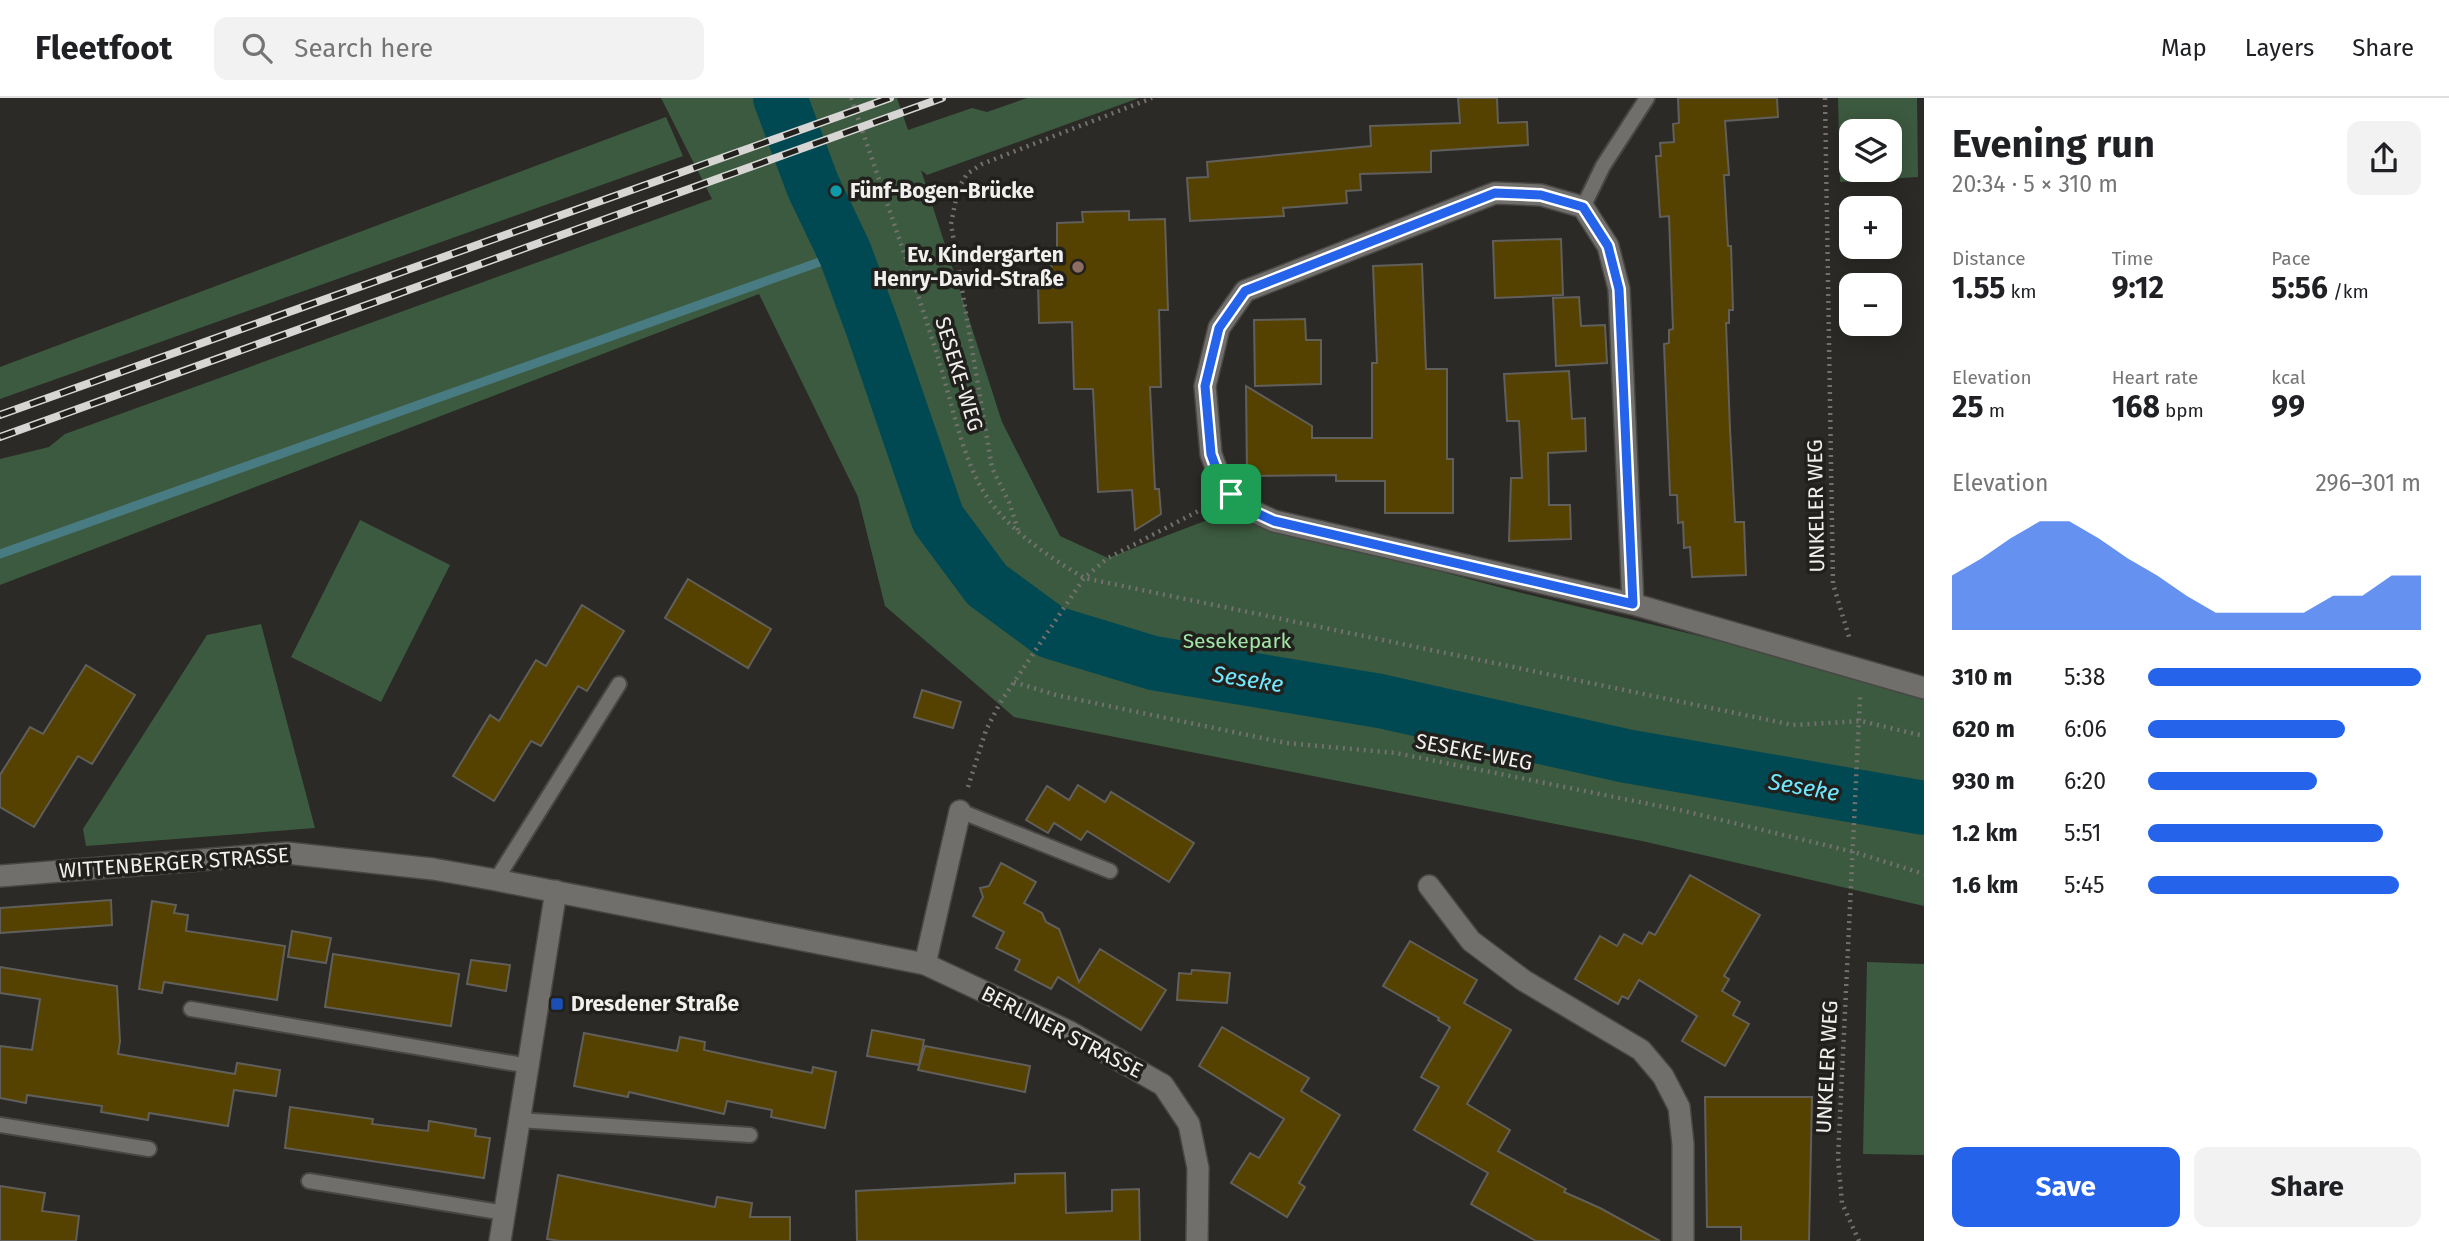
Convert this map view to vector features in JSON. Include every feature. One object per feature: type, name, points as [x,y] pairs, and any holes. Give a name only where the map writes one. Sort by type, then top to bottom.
[{"type":"street","points":[[1633,604],[1619,289],[1608,246],[1583,207],[1541,195],[1495,193],[1245,291],[1219,328],[1205,386],[1211,454],[1219,476],[1231,494],[1250,510],[1274,521],[1633,604],[1924,688]]},
{"type":"street","points":[[925,964],[960,811]]},
{"type":"street","name":"WITTENBERGER STRASSE","points":[[0,876],[287,853],[433,869],[556,891]]},
{"type":"street","points":[[1429,886],[1471,941],[1523,981],[1641,1050],[1663,1076],[1679,1107],[1683,1241]]},
{"type":"street","points":[[500,1241],[556,891]]},
{"type":"street","name":"BERLINER STRASSE","points":[[556,891],[925,964],[1068,1031],[1163,1085],[1189,1124],[1198,1168],[1197,1241]]},
{"type":"lane","points":[[1583,207],[1603,166],[1647,98]]},
{"type":"lane","points":[[496,880],[618,684]]},
{"type":"lane","points":[[960,811],[1110,871]]},
{"type":"lane","points":[[191,1009],[529,1066]]},
{"type":"lane","points":[[519,1120],[750,1135]]},
{"type":"lane","points":[[0,1125],[149,1149]]},
{"type":"lane","points":[[309,1181],[505,1213]]},
{"type":"path","name":"SESEKE-WEG","points":[[851,98],[937,352],[970,459],[985,493],[1000,513],[1040,550],[1084,578]]},
{"type":"path","points":[[1018,531],[1009,502],[992,468],[965,319],[951,224],[958,189],[967,174],[982,164],[1152,98]]},
{"type":"path","name":"UNKELER WEG","points":[[1825,98],[1833,584],[1859,669],[1861,721],[1838,1158],[1842,1203],[1859,1241]]},
{"type":"path","points":[[960,811],[986,730],[1014,682],[1084,578],[1108,558],[1231,494]]},
{"type":"path","points":[[1084,578],[1793,725],[1861,721],[1924,736]]},
{"type":"path","name":"SESEKE-WEG","points":[[1014,682],[1069,698],[1286,743],[1396,753],[1684,811],[1854,852],[1924,874]]},
{"type":"green space","name":"Sesekepark","points":[[661,98],[897,98],[908,130],[972,108],[987,112],[1027,98],[1139,98],[927,175],[921,170],[1002,422],[1060,536],[1108,558],[1223,514],[1518,592],[1712,639],[1924,698],[1924,906],[1642,841],[1014,717],[885,606],[858,497],[759,294],[0,585],[0,459],[49,447],[65,434],[712,199]]},
{"type":"green space","points":[[1838,98],[1917,98],[1918,177],[1902,178],[1902,119],[1839,119],[1839,140]]},
{"type":"green space","points":[[666,117],[683,156],[0,399],[0,367]]},
{"type":"green space","points":[[360,520],[450,565],[381,702],[291,657]]},
{"type":"green space","points":[[261,624],[315,828],[86,846],[83,829],[207,635]]},
{"type":"green space","points":[[1867,962],[1924,964],[1924,1155],[1863,1154]]},
{"type":"building","points":[[1458,98],[1497,98],[1498,123],[1527,122],[1528,145],[1431,151],[1431,172],[1360,174],[1361,190],[1346,191],[1347,203],[1283,208],[1284,216],[1190,221],[1187,178],[1208,177],[1207,162],[1371,146],[1370,126],[1460,123]]},
{"type":"building","points":[[1678,98],[1777,98],[1778,117],[1725,121],[1729,175],[1724,175],[1728,246],[1731,246],[1733,310],[1729,310],[1729,323],[1726,323],[1730,429],[1735,522],[1744,522],[1746,575],[1692,577],[1690,547],[1684,548],[1683,522],[1678,523],[1677,495],[1670,495],[1664,344],[1669,343],[1669,330],[1673,329],[1669,216],[1660,217],[1656,156],[1661,156],[1660,143],[1674,142],[1673,124],[1679,123]]},
{"type":"building","points":[[1129,211],[1129,220],[1165,219],[1168,310],[1159,310],[1161,387],[1150,387],[1155,489],[1159,489],[1161,514],[1135,530],[1132,490],[1098,492],[1093,389],[1074,389],[1072,322],[1039,323],[1038,284],[1052,284],[1051,255],[1057,255],[1057,223],[1083,222],[1082,212]]},
{"type":"building","points":[[1561,239],[1563,295],[1495,298],[1493,241]]},
{"type":"building","points":[[1422,264],[1426,369],[1447,369],[1447,459],[1453,459],[1453,513],[1385,513],[1385,481],[1336,481],[1336,475],[1247,476],[1246,386],[1312,426],[1312,438],[1372,438],[1372,363],[1377,363],[1373,266]]},
{"type":"building","points":[[1579,297],[1581,326],[1605,325],[1607,363],[1556,366],[1553,298]]},
{"type":"building","points":[[1305,319],[1306,340],[1321,340],[1321,384],[1255,386],[1254,320]]},
{"type":"building","points":[[1569,371],[1572,419],[1585,418],[1586,451],[1548,453],[1549,505],[1570,505],[1571,539],[1509,541],[1511,478],[1522,478],[1519,421],[1507,421],[1504,374]]},
{"type":"building","points":[[688,579],[771,629],[748,668],[665,618]]},
{"type":"building","points":[[582,605],[624,631],[587,691],[578,686],[541,746],[531,741],[494,801],[453,776],[490,715],[499,721],[536,660],[546,666]]},
{"type":"building","points":[[86,665],[135,695],[92,764],[78,756],[34,827],[0,807],[0,775],[30,727],[43,734]]},
{"type":"building","points":[[922,690],[961,702],[953,728],[914,717]]},
{"type":"building","points":[[1078,785],[1105,802],[1111,792],[1194,843],[1169,882],[1087,831],[1081,840],[1054,823],[1048,833],[1026,820],[1047,786],[1069,800]]},
{"type":"building","points":[[1001,863],[1036,882],[1024,903],[1042,913],[1046,922],[1059,929],[1079,982],[1100,949],[1166,990],[1141,1030],[1058,977],[1051,989],[1015,970],[1020,960],[996,948],[1004,932],[973,916],[983,897],[980,888],[989,886]]},
{"type":"building","points":[[1690,875],[1760,915],[1724,976],[1729,979],[1722,991],[1740,1002],[1733,1015],[1749,1024],[1725,1066],[1682,1041],[1697,1016],[1639,980],[1628,999],[1622,996],[1618,1004],[1575,979],[1600,936],[1617,946],[1624,934],[1642,944],[1649,932],[1655,935]]},
{"type":"building","points":[[111,900],[112,925],[0,933],[0,908]]},
{"type":"building","points":[[152,901],[176,905],[174,913],[188,915],[186,931],[285,946],[277,1000],[164,982],[162,993],[139,989]]},
{"type":"building","points":[[292,931],[331,938],[326,963],[288,957]]},
{"type":"building","points":[[1410,941],[1477,980],[1464,1003],[1511,1030],[1467,1104],[1510,1130],[1498,1151],[1566,1189],[1564,1192],[1600,1208],[1660,1241],[1536,1241],[1471,1204],[1488,1173],[1414,1130],[1439,1087],[1421,1077],[1450,1027],[1383,986]]},
{"type":"building","points":[[333,954],[459,974],[451,1026],[325,1007]]},
{"type":"building","points":[[471,960],[510,965],[506,991],[467,984]]},
{"type":"building","points":[[0,967],[117,986],[120,1041],[118,1054],[235,1074],[237,1063],[280,1070],[276,1096],[234,1090],[228,1126],[149,1113],[148,1120],[101,1112],[102,1106],[27,1095],[26,1103],[0,1098],[0,1046],[32,1050],[40,999],[0,993]]},
{"type":"building","points":[[1192,970],[1230,973],[1227,1003],[1177,1000],[1179,973],[1191,974]]},
{"type":"building","points":[[1222,1027],[1309,1078],[1301,1091],[1340,1115],[1299,1183],[1305,1187],[1287,1217],[1231,1183],[1250,1153],[1259,1158],[1284,1119],[1199,1066]]},
{"type":"building","points":[[872,1030],[924,1040],[919,1065],[867,1056]]},
{"type":"building","points":[[584,1033],[677,1051],[680,1037],[705,1042],[704,1050],[812,1073],[813,1067],[836,1072],[825,1128],[771,1117],[772,1110],[727,1101],[724,1114],[629,1092],[628,1097],[574,1086]]},
{"type":"building","points":[[925,1046],[1030,1066],[1025,1092],[918,1070]]},
{"type":"building","points":[[1705,1097],[1812,1097],[1809,1241],[1741,1241],[1741,1227],[1707,1227]]},
{"type":"building","points":[[290,1107],[373,1119],[372,1124],[428,1131],[429,1121],[476,1129],[475,1136],[490,1138],[484,1178],[285,1148]]},
{"type":"building","points":[[1065,1173],[1066,1213],[1112,1211],[1112,1190],[1139,1189],[1140,1241],[857,1241],[856,1191],[1015,1183],[1015,1174]]},
{"type":"building","points":[[558,1175],[715,1207],[717,1197],[752,1203],[750,1217],[790,1217],[790,1241],[547,1239]]},
{"type":"building","points":[[0,1186],[45,1193],[42,1211],[79,1216],[76,1241],[0,1241]]},
{"type":"waterway","name":"Seseke","points":[[780,98],[813,186],[845,253],[938,519],[987,585],[1051,632],[1153,663],[1380,701],[1626,756],[1924,808]]},
{"type":"waterway","points":[[0,554],[845,253]]},
{"type":"railway","points":[[0,415],[890,98]]},
{"type":"railway","points":[[0,437],[942,98]]},
{"type":"place","name":"Fünf-Bogen-Brücke","points":[[836,191]]},
{"type":"place","name":"Ev. Kindergarten Henry-David-Straße","points":[[1078,267]]},
{"type":"place","name":"Dresdener Straße","points":[[557,1004]]},
{"type":"route","points":[[1495,193],[1541,195],[1583,207],[1608,246],[1619,289],[1633,604],[1274,521],[1250,510],[1231,494],[1219,476],[1211,454],[1205,386],[1219,328],[1245,291],[1495,193]]}]
